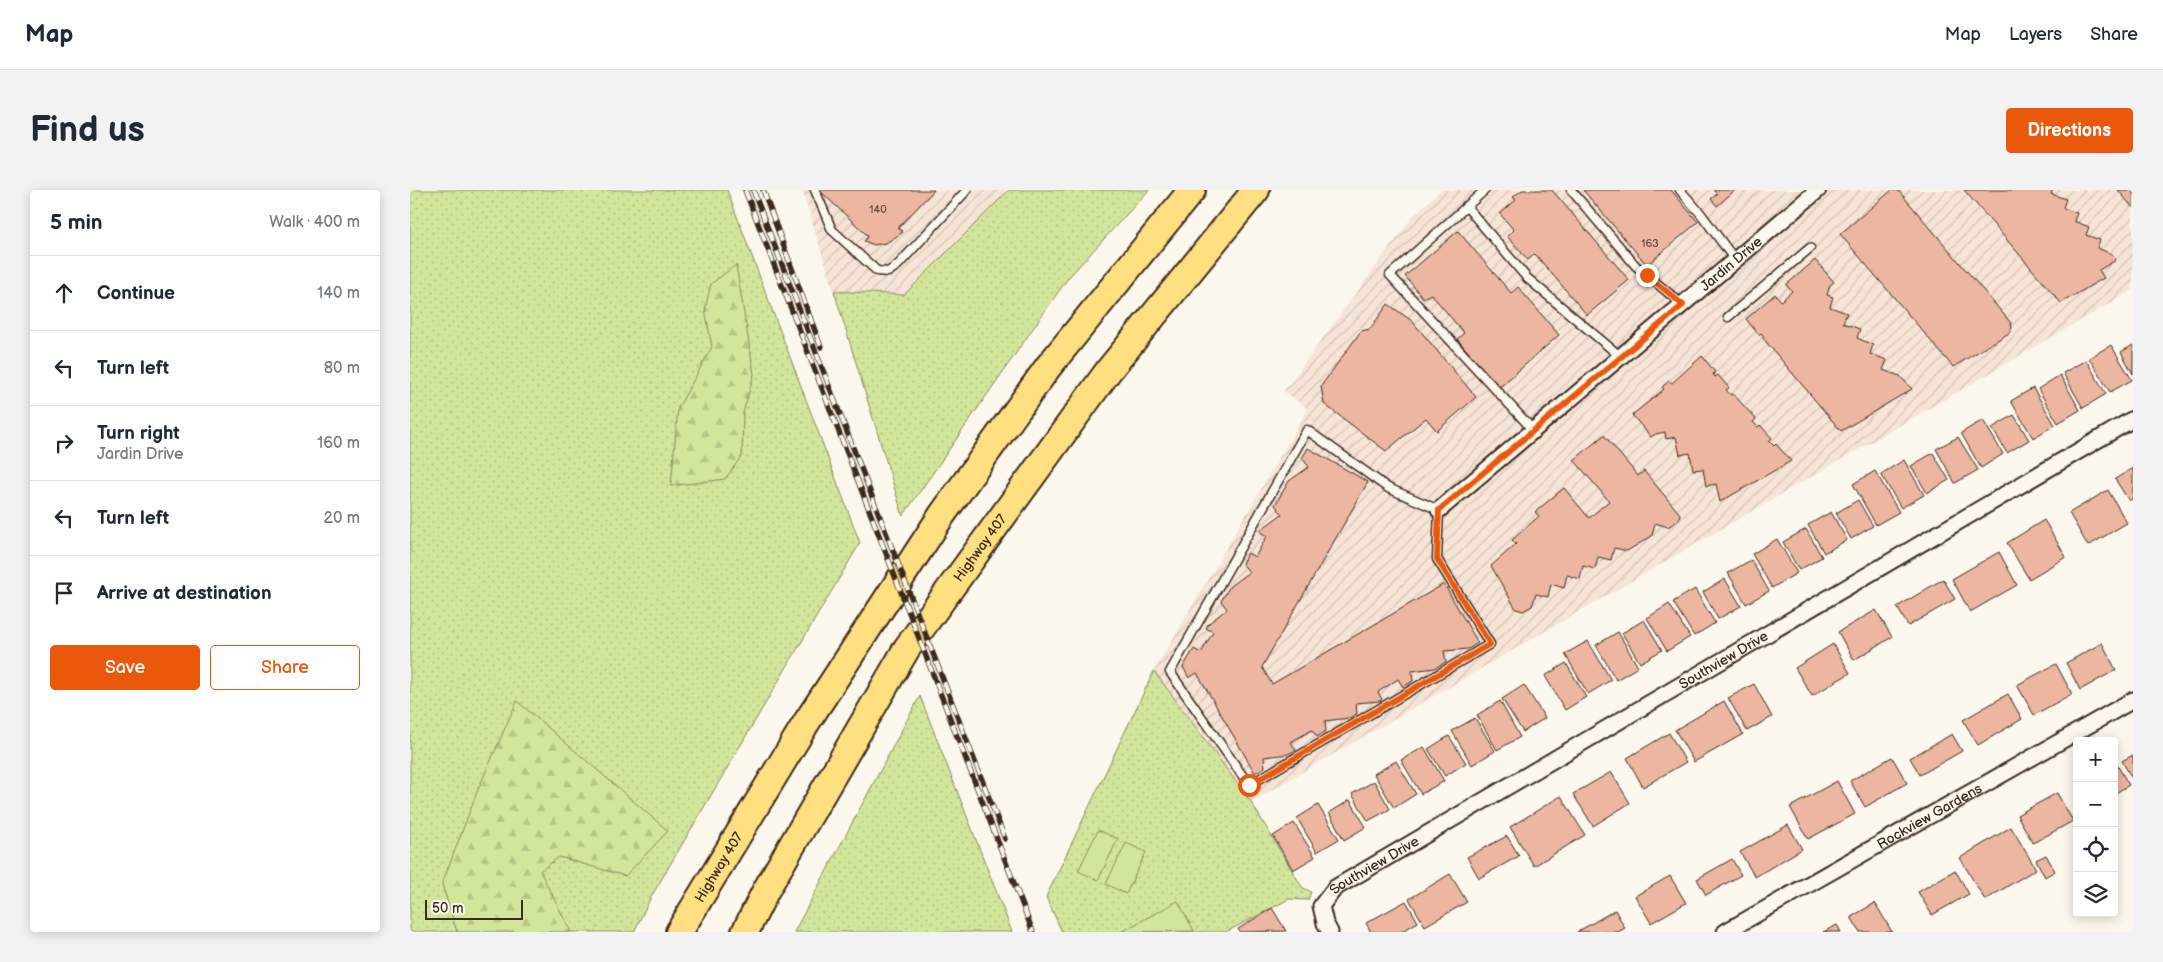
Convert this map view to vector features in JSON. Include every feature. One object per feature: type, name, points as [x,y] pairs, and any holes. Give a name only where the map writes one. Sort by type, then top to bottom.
[{"type":"highway","name":"Highway 407","points":[[679,932],[808,720],[942,515],[1048,366],[1192,190]]},
{"type":"highway","name":"Highway 407","points":[[745,932],[766,890],[907,648],[1109,370],[1256,190]]},
{"type":"street","name":"Jardin Drive","points":[[1439,510],[1683,305],[1814,191]]},
{"type":"street","name":"Southview Drive","points":[[1330,932],[1324,923],[1321,906],[1331,892],[1344,883],[2133,420]]},
{"type":"street","name":"Rockview Gardens","points":[[1726,932],[2133,700]]},
{"type":"lane","points":[[815,190],[832,230],[877,271],[888,272],[898,264],[967,190]]},
{"type":"lane","points":[[1485,190],[1390,275],[1534,431]]},
{"type":"lane","points":[[1571,190],[1636,266],[1683,305]]},
{"type":"lane","points":[[1680,190],[1735,260]]},
{"type":"lane","points":[[1466,206],[1527,278],[1621,357]]},
{"type":"lane","points":[[1728,317],[1810,248]]},
{"type":"lane","points":[[1308,430],[1388,488],[1439,510],[1437,559],[1490,644],[1249,785],[1170,672],[1308,430]]},
{"type":"shaded area","points":[[802,190],[1009,190],[904,295],[834,291]]},
{"type":"shaded area","points":[[1441,190],[2133,190],[2133,290],[1251,802],[1154,671],[1308,409],[1284,391],[1413,216]]},
{"type":"green space","points":[[410,190],[727,190],[860,543],[651,897],[634,932],[410,932]]},
{"type":"green space","points":[[1009,190],[1149,190],[1068,278],[903,516],[834,291],[904,295]]},
{"type":"green space","points":[[736,265],[754,374],[743,413],[742,456],[725,479],[671,486],[678,408],[712,347],[705,309],[711,284]]},
{"type":"green space","points":[[1154,671],[1251,802],[1302,887],[1311,892],[1308,900],[1289,899],[1226,932],[1062,932],[1046,897]]},
{"type":"green space","points":[[920,696],[1012,932],[794,932]]},
{"type":"green space","points":[[517,701],[668,831],[625,876],[559,857],[540,871],[571,932],[457,932],[442,884],[479,787]]},
{"type":"green space","points":[[1098,830],[1118,839],[1098,880],[1078,871]]},
{"type":"green space","points":[[1126,843],[1146,852],[1126,894],[1106,884]]},
{"type":"green space","points":[[1178,901],[1194,931],[1121,932]]},
{"type":"building","points":[[819,190],[934,190],[898,228],[903,232],[886,243],[874,245],[864,241],[868,236]]},
{"type":"building","points":[[1522,190],[1552,190],[1629,280],[1587,315],[1535,254],[1528,260],[1507,236],[1514,230],[1500,214],[1516,200],[1513,197]]},
{"type":"building","points":[[1583,190],[1671,190],[1698,222],[1647,265]]},
{"type":"building","points":[[1713,190],[1735,190],[1717,206],[1711,199],[1717,194]]},
{"type":"building","points":[[1892,190],[1898,190],[2011,323],[2012,328],[2009,333],[1953,367],[1840,234]]},
{"type":"building","points":[[1964,190],[2053,190],[2051,194],[2066,199],[2063,208],[2077,213],[2074,221],[2089,227],[2086,235],[2100,240],[2097,248],[2112,254],[2116,260],[2099,270],[2104,278],[2061,303]]},
{"type":"building","points":[[2118,190],[2133,190],[2133,208]]},
{"type":"building","points":[[1458,231],[1511,293],[1518,287],[1559,335],[1498,387],[1457,339],[1464,333],[1431,294],[1423,298],[1405,276]]},
{"type":"building","points":[[1815,260],[1834,282],[1830,285],[1827,295],[1833,297],[1830,307],[1847,313],[1843,323],[1860,329],[1857,338],[1873,345],[1870,354],[1887,360],[1883,370],[1900,376],[1912,389],[1841,431],[1762,337],[1764,336],[1761,333],[1759,335],[1746,319],[1775,294],[1781,301],[1792,291],[1786,285]]},
{"type":"building","points":[[1388,304],[1412,321],[1476,397],[1437,431],[1426,418],[1386,451],[1324,404],[1321,386],[1361,331],[1370,329]]},
{"type":"building","points":[[2111,345],[2132,380],[2110,392],[2089,358]]},
{"type":"building","points":[[2133,345],[2133,374],[2121,352]]},
{"type":"building","points":[[1702,356],[1715,372],[1713,374],[1715,377],[1718,375],[1729,388],[1726,390],[1731,395],[1733,394],[1756,419],[1753,422],[1758,427],[1760,425],[1772,438],[1769,441],[1774,446],[1776,444],[1791,461],[1720,502],[1716,484],[1706,486],[1703,469],[1693,470],[1690,453],[1680,455],[1676,437],[1666,439],[1665,432],[1651,437],[1632,415],[1662,391],[1664,389],[1662,387],[1669,381],[1672,383]]},
{"type":"building","points":[[2086,360],[2106,394],[2083,408],[2063,373]]},
{"type":"building","points":[[2060,375],[2080,410],[2058,423],[2038,389]]},
{"type":"building","points":[[2033,388],[2055,425],[2033,438],[2011,401]]},
{"type":"building","points":[[2014,415],[2029,440],[2007,453],[1992,428]]},
{"type":"building","points":[[1983,420],[2003,454],[1981,468],[1961,433]]},
{"type":"building","points":[[1604,435],[1638,476],[1644,471],[1680,514],[1679,520],[1668,527],[1655,523],[1652,536],[1627,551],[1614,548],[1611,560],[1598,557],[1595,569],[1583,566],[1580,579],[1567,575],[1564,588],[1551,584],[1548,597],[1536,594],[1532,606],[1523,611],[1516,609],[1491,566],[1516,544],[1512,540],[1539,516],[1535,512],[1564,488],[1589,518],[1609,501],[1574,460]]},
{"type":"building","points":[[1958,437],[1978,470],[1955,483],[1936,449]]},
{"type":"building","points":[[1308,448],[1368,482],[1262,667],[1272,684],[1444,584],[1478,643],[1468,649],[1444,651],[1446,662],[1435,668],[1412,671],[1413,681],[1403,687],[1398,679],[1378,692],[1382,699],[1380,701],[1356,703],[1357,714],[1349,718],[1325,721],[1326,731],[1317,737],[1312,730],[1291,742],[1296,750],[1288,754],[1264,757],[1265,767],[1255,773],[1197,673],[1189,678],[1183,667],[1194,649],[1201,653],[1213,632],[1206,628],[1208,624],[1227,609],[1221,601],[1230,586],[1249,572],[1242,563],[1248,553],[1255,557],[1267,536],[1260,532],[1282,514],[1275,505],[1289,481],[1309,467],[1302,458]]},
{"type":"building","points":[[1933,453],[1949,480],[1927,493],[1911,466]]},
{"type":"building","points":[[1904,460],[1924,495],[1901,508],[1881,474]]},
{"type":"building","points":[[2133,468],[2133,498],[2129,501],[2115,479]]},
{"type":"building","points":[[1875,471],[1899,512],[1876,525],[1853,484]]},
{"type":"building","points":[[2108,490],[2127,523],[2088,546],[2069,513]]},
{"type":"building","points":[[1858,500],[1873,526],[1851,539],[1836,513]]},
{"type":"building","points":[[1831,512],[1847,540],[1824,553],[1808,525]]},
{"type":"building","points":[[2044,520],[2066,557],[2029,579],[2007,543]]},
{"type":"building","points":[[1806,529],[1822,557],[1799,570],[1783,542]]},
{"type":"building","points":[[1777,539],[1797,573],[1772,588],[1752,554]]},
{"type":"building","points":[[1999,552],[2017,585],[1970,612],[1952,579]]},
{"type":"building","points":[[1751,560],[1769,591],[1746,604],[1728,573]]},
{"type":"building","points":[[1725,579],[1741,606],[1718,619],[1703,592]]},
{"type":"building","points":[[1943,579],[1955,599],[1908,626],[1897,607]]},
{"type":"building","points":[[1695,589],[1715,623],[1694,636],[1673,602]]},
{"type":"building","points":[[1669,604],[1690,637],[1667,651],[1647,618]]},
{"type":"building","points":[[1876,610],[1892,637],[1854,660],[1838,632]]},
{"type":"building","points":[[1644,620],[1662,650],[1640,663],[1622,633]]},
{"type":"building","points":[[1618,632],[1638,667],[1616,680],[1596,645]]},
{"type":"building","points":[[1588,641],[1611,680],[1588,694],[1565,654]]},
{"type":"building","points":[[2102,643],[2116,670],[2080,690],[2066,663]]},
{"type":"building","points":[[1833,644],[1850,673],[1812,696],[1795,668]]},
{"type":"building","points":[[1566,663],[1586,697],[1565,710],[1545,676]]},
{"type":"building","points":[[2056,664],[2072,694],[2034,715],[2017,685]]},
{"type":"building","points":[[1754,684],[1772,717],[1747,731],[1728,698]]},
{"type":"building","points":[[1524,685],[1545,718],[1523,732],[1502,699]]},
{"type":"building","points":[[2008,694],[2022,719],[1978,745],[1963,720]]},
{"type":"building","points":[[1500,701],[1520,737],[1497,750],[1477,715]]},
{"type":"building","points":[[1724,701],[1743,734],[1694,762],[1675,730]]},
{"type":"building","points":[[1475,718],[1495,751],[1472,765],[1452,731]]},
{"type":"building","points":[[1669,733],[1686,762],[1643,787],[1627,758]]},
{"type":"building","points":[[1952,734],[1962,751],[1920,775],[1910,758]]},
{"type":"building","points":[[1449,736],[1466,763],[1445,776],[1428,749]]},
{"type":"building","points":[[1424,747],[1444,781],[1421,794],[1401,760]]},
{"type":"building","points":[[2133,755],[2133,780],[2122,761]]},
{"type":"building","points":[[1892,757],[1907,783],[1865,807],[1850,781]]},
{"type":"building","points":[[1396,761],[1416,794],[1394,808],[1374,774]]},
{"type":"building","points":[[2118,767],[2129,785],[2118,792]]},
{"type":"building","points":[[1611,772],[1630,803],[1593,826],[1573,794]]},
{"type":"building","points":[[1374,781],[1390,809],[1368,821],[1352,794]]},
{"type":"building","points":[[1837,781],[1855,814],[1808,839],[1790,807]]},
{"type":"building","points":[[2057,793],[2073,821],[2033,843],[2017,815]]},
{"type":"building","points":[[1561,796],[1585,835],[1534,866],[1510,827]]},
{"type":"building","points":[[1350,800],[1366,827],[1344,840],[1329,813]]},
{"type":"building","points":[[1318,805],[1339,839],[1317,852],[1297,818]]},
{"type":"building","points":[[1294,823],[1315,857],[1293,870],[1273,836]]},
{"type":"building","points":[[1788,825],[1802,849],[1755,877],[1740,852]]},
{"type":"building","points":[[2011,827],[2036,869],[1985,900],[1960,858]]},
{"type":"building","points":[[1507,836],[1519,856],[1479,878],[1467,857]]},
{"type":"building","points":[[2046,855],[2055,871],[2045,877],[2036,860]]},
{"type":"building","points":[[1732,859],[1741,875],[1706,895],[1697,879]]},
{"type":"building","points":[[1955,870],[1969,894],[1932,915],[1918,892]]},
{"type":"building","points":[[1450,874],[1467,902],[1425,926],[1409,899]]},
{"type":"building","points":[[1670,876],[1686,903],[1651,923],[1635,896]]},
{"type":"building","points":[[1406,901],[1418,922],[1401,932],[1371,932],[1366,923]]},
{"type":"building","points":[[1875,903],[1892,932],[1860,932],[1851,917]]},
{"type":"building","points":[[1272,908],[1286,931],[1240,932],[1238,929]]},
{"type":"building","points":[[1615,910],[1625,928],[1618,932],[1577,932]]},
{"type":"building","points":[[1837,925],[1841,932],[1823,932]]},
{"type":"railway","points":[[745,190],[1033,932]]},
{"type":"railway","points":[[753,190],[1005,839]]},
{"type":"railway","points":[[763,190],[821,347]]},
{"type":"route","points":[[1249,785],[1490,644],[1437,559],[1439,510],[1683,305],[1647,275]]}]
